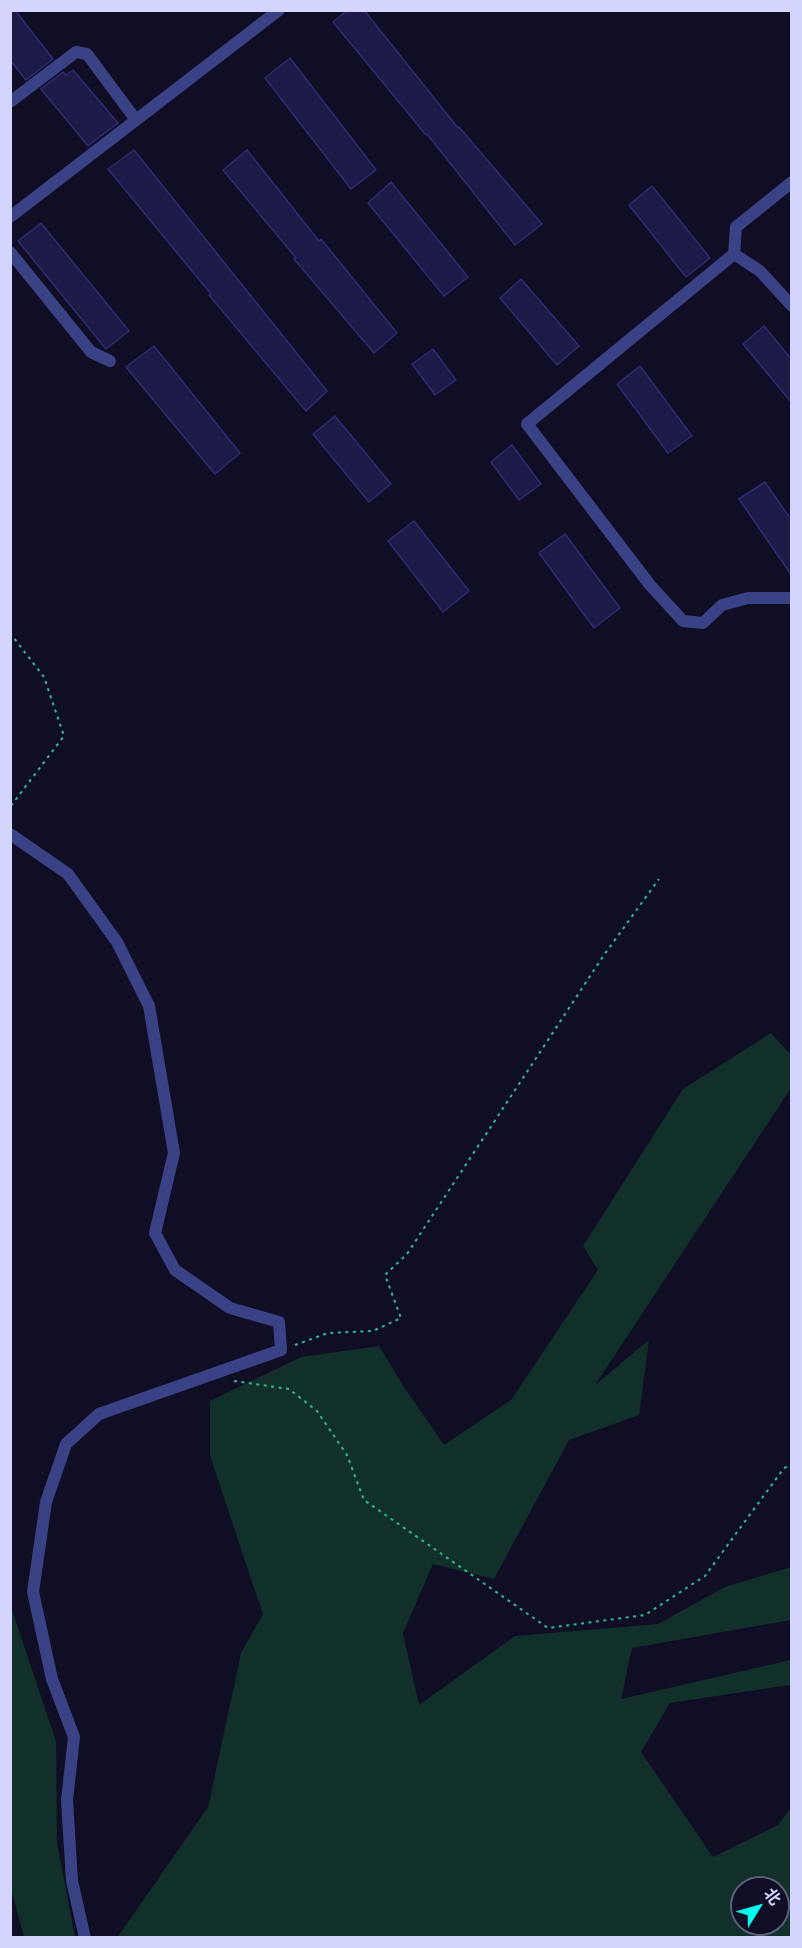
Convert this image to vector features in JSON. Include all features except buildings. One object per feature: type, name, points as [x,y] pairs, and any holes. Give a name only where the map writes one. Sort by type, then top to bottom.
[{"type":"street","points":[[10,217],[279,10]]},
{"type":"street","points":[[10,102],[76,52],[87,54],[136,120]]},
{"type":"street","points":[[792,182],[736,227],[734,254],[527,424],[650,585],[683,621],[703,623],[722,605],[748,598],[792,598]]},
{"type":"street","points":[[10,252],[91,352],[110,361]]},
{"type":"street","points":[[734,254],[760,270],[792,306]]},
{"type":"street","points":[[10,834],[68,874],[117,942],[149,1006],[174,1153],[155,1233],[175,1270],[231,1308],[279,1322],[281,1350],[99,1414],[66,1444],[46,1502],[33,1592],[52,1679],[74,1737],[67,1800],[72,1881],[86,1938]]},
{"type":"path","points":[[10,633],[44,677],[64,736],[10,807]]},
{"type":"path","points":[[281,1350],[328,1333],[373,1331],[401,1318],[386,1275],[407,1254],[604,955],[658,879]]},
{"type":"path","points":[[206,1376],[289,1389],[318,1411],[347,1455],[364,1500],[548,1628],[645,1616],[705,1576],[784,1468],[792,1465]]},
{"type":"green space","points":[[771,1033],[791,1055],[791,1088],[595,1385],[649,1340],[639,1415],[569,1440],[494,1579],[433,1564],[403,1633],[419,1705],[515,1636],[658,1624],[725,1587],[791,1567],[791,1620],[632,1648],[621,1699],[791,1660],[791,1688],[789,1685],[670,1703],[641,1752],[713,1857],[778,1825],[791,1808],[791,1937],[119,1937],[208,1807],[241,1653],[263,1614],[210,1456],[210,1401],[301,1357],[379,1346],[444,1445],[511,1400],[598,1270],[583,1246],[683,1089]]},
{"type":"green space","points":[[10,1604],[56,1741],[57,1843],[75,1937],[24,1937],[10,1885]]}]
